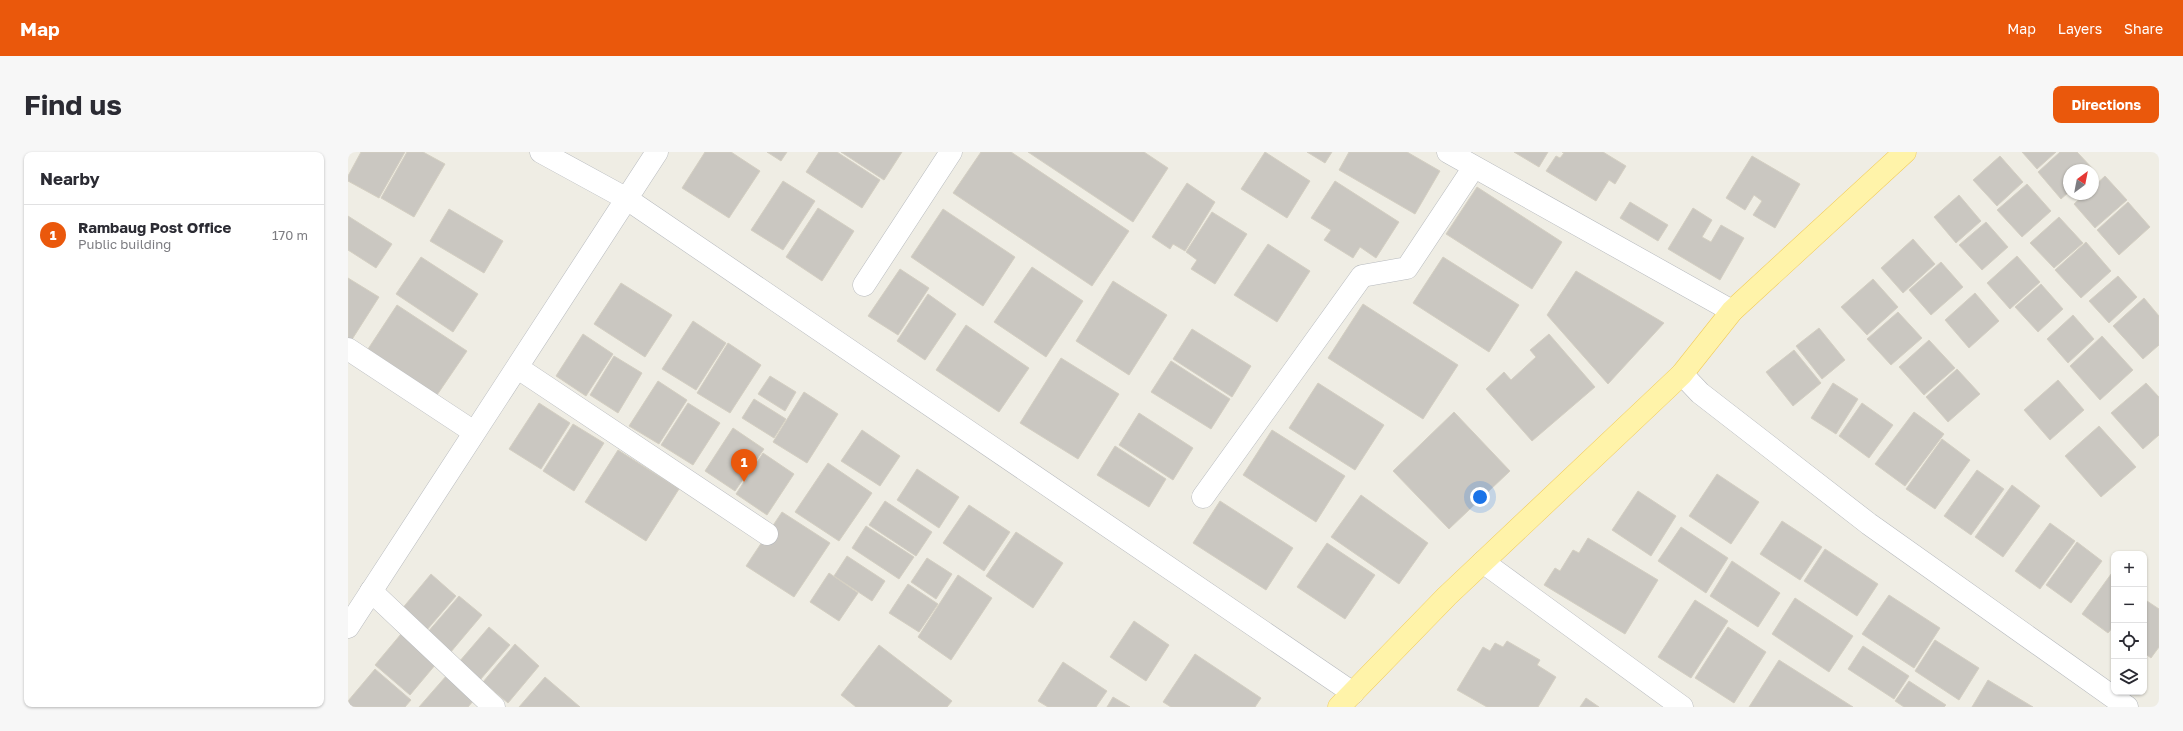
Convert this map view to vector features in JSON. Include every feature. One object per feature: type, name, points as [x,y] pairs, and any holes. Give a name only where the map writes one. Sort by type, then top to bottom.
[{"type":"main road","points":[[1346,700],[1483,562],[1682,374],[1732,311],[1903,152]]},
{"type":"street","points":[[541,152],[627,199],[1346,700]]},
{"type":"street","points":[[348,628],[657,152]]},
{"type":"street","points":[[864,285],[951,152]]},
{"type":"street","points":[[1448,152],[1732,311]]},
{"type":"street","points":[[1203,497],[1362,276],[1407,268],[1474,167]]},
{"type":"street","points":[[348,349],[474,432]]},
{"type":"street","points":[[518,368],[767,534]]},
{"type":"street","points":[[1682,374],[1700,394],[1869,524],[2127,707]]},
{"type":"street","points":[[1483,562],[1682,707]]},
{"type":"street","points":[[371,591],[494,707]]},
{"type":"building","points":[[361,152],[405,152],[379,198],[348,181],[348,176]]},
{"type":"building","points":[[407,152],[423,152],[445,164],[414,217],[381,198]]},
{"type":"building","points":[[705,152],[731,152],[760,171],[729,218],[682,188]]},
{"type":"building","points":[[767,152],[787,152],[781,161]]},
{"type":"building","points":[[819,152],[837,152],[880,180],[862,208],[806,172]]},
{"type":"building","points":[[841,152],[902,152],[884,180]]},
{"type":"building","points":[[981,152],[1011,152],[1129,231],[1092,286],[953,193]]},
{"type":"building","points":[[1028,152],[1144,152],[1168,168],[1133,222]]},
{"type":"building","points":[[1265,152],[1310,181],[1287,218],[1241,189]]},
{"type":"building","points":[[1307,152],[1332,152],[1325,163]]},
{"type":"building","points":[[1349,152],[1407,152],[1440,171],[1415,214],[1339,170]]},
{"type":"building","points":[[1514,152],[1548,152],[1539,167]]},
{"type":"building","points":[[1562,152],[1603,152],[1626,166],[1615,184],[1609,180],[1596,201],[1546,171],[1556,156],[1560,158],[1564,153]]},
{"type":"building","points":[[2022,152],[2056,152],[2037,169]]},
{"type":"building","points":[[2060,152],[2077,152],[2088,164],[2063,164],[2063,197],[2061,199],[2038,172]]},
{"type":"building","points":[[1752,156],[1800,184],[1775,228],[1753,215],[1762,201],[1754,195],[1745,210],[1726,198]]},
{"type":"building","points":[[2000,156],[2023,182],[1997,206],[1973,180]]},
{"type":"building","points":[[2105,176],[2127,200],[2095,228],[2074,204],[2078,200],[2099,200],[2099,182]]},
{"type":"building","points":[[783,181],[815,201],[783,250],[751,230]]},
{"type":"building","points":[[1335,181],[1399,222],[1376,258],[1360,247],[1353,258],[1324,240],[1331,230],[1311,218]]},
{"type":"building","points":[[1187,183],[1215,202],[1185,251],[1173,244],[1170,249],[1152,237]]},
{"type":"building","points":[[2027,184],[2051,211],[2022,237],[1997,210]]},
{"type":"building","points":[[1477,187],[1562,242],[1532,289],[1446,234]]},
{"type":"building","points":[[1959,195],[1981,221],[1956,243],[1934,217]]},
{"type":"building","points":[[1630,202],[1668,225],[1658,241],[1620,218]]},
{"type":"building","points":[[2128,202],[2150,227],[2119,255],[2097,230]]},
{"type":"building","points":[[818,208],[854,231],[822,281],[786,257]]},
{"type":"building","points":[[1693,208],[1712,220],[1702,237],[1711,242],[1721,225],[1744,238],[1720,280],[1668,249]]},
{"type":"building","points":[[449,209],[503,241],[484,273],[430,241]]},
{"type":"building","points":[[943,209],[1015,257],[983,306],[911,257]]},
{"type":"building","points":[[1212,212],[1247,234],[1215,284],[1191,269],[1197,260],[1186,252]]},
{"type":"building","points":[[348,216],[392,244],[376,268],[348,250]]},
{"type":"building","points":[[2059,217],[2083,243],[2054,268],[2030,243]]},
{"type":"building","points":[[1986,222],[2008,247],[1982,270],[1959,245]]},
{"type":"building","points":[[1913,239],[1935,264],[1903,293],[1881,268]]},
{"type":"building","points":[[2086,242],[2111,271],[2081,298],[2055,270]]},
{"type":"building","points":[[1268,244],[1310,271],[1277,322],[1234,295]]},
{"type":"building","points":[[2017,256],[2040,282],[2010,309],[1987,283]]},
{"type":"building","points":[[421,257],[478,294],[453,332],[396,294]]},
{"type":"building","points":[[1443,257],[1519,305],[1489,352],[1413,303]]},
{"type":"building","points":[[1941,262],[1963,287],[1931,315],[1909,290]]},
{"type":"building","points":[[1032,267],[1083,301],[1046,357],[994,322]]},
{"type":"building","points":[[900,269],[929,288],[898,335],[868,316]]},
{"type":"building","points":[[1576,271],[1664,323],[1608,384],[1547,315]]},
{"type":"building","points":[[2118,276],[2137,297],[2109,323],[2089,301]]},
{"type":"building","points":[[348,278],[379,297],[351,341],[348,339]]},
{"type":"building","points":[[1873,279],[1898,307],[1867,335],[1841,307]]},
{"type":"building","points":[[1113,281],[1167,315],[1129,375],[1076,341]]},
{"type":"building","points":[[621,283],[672,315],[645,357],[594,324]]},
{"type":"building","points":[[2041,284],[2063,309],[2038,332],[2015,307]]},
{"type":"building","points":[[1975,293],[1999,321],[1969,348],[1945,320]]},
{"type":"building","points":[[928,294],[956,314],[925,360],[897,341]]},
{"type":"building","points":[[2144,298],[2159,316],[2159,345],[2143,359],[2113,326]]},
{"type":"building","points":[[1363,304],[1458,365],[1423,419],[1328,358]]},
{"type":"building","points":[[397,305],[467,351],[437,395],[368,349]]},
{"type":"building","points":[[1898,312],[1922,338],[1891,365],[1867,339]]},
{"type":"building","points":[[2073,315],[2094,339],[2068,363],[2047,339]]},
{"type":"building","points":[[693,321],[726,343],[696,390],[662,369]]},
{"type":"building","points":[[966,325],[1029,368],[999,412],[936,370]]},
{"type":"building","points":[[1819,328],[1845,360],[1822,379],[1796,346]]},
{"type":"building","points":[[1192,329],[1251,366],[1232,397],[1173,359]]},
{"type":"building","points":[[583,334],[613,354],[586,396],[556,376]]},
{"type":"building","points":[[1549,334],[1595,387],[1532,441],[1486,389],[1504,372],[1511,380],[1536,357],[1530,350]]},
{"type":"building","points":[[2102,336],[2133,370],[2100,400],[2070,366]]},
{"type":"building","points":[[1929,340],[1955,368],[1924,395],[1899,367]]},
{"type":"building","points":[[728,343],[761,365],[730,413],[697,393]]},
{"type":"building","points":[[1794,350],[1821,383],[1793,406],[1766,372]]},
{"type":"building","points":[[614,356],[642,373],[618,413],[590,395]]},
{"type":"building","points":[[1061,358],[1119,394],[1078,459],[1020,423]]},
{"type":"building","points":[[1171,361],[1230,399],[1211,429],[1151,392]]},
{"type":"building","points":[[1957,369],[1980,394],[1948,422],[1926,397]]},
{"type":"building","points":[[770,376],[796,392],[785,411],[758,394]]},
{"type":"building","points":[[2058,380],[2084,410],[2050,440],[2024,410]]},
{"type":"building","points":[[658,381],[687,400],[659,444],[629,426]]},
{"type":"building","points":[[1318,383],[1384,425],[1355,470],[1289,428]]},
{"type":"building","points":[[1833,383],[1858,399],[1836,434],[1811,418]]},
{"type":"building","points":[[2146,383],[2159,397],[2159,435],[2143,449],[2111,413]]},
{"type":"building","points":[[804,392],[838,414],[807,463],[773,442]]},
{"type":"building","points":[[754,399],[786,419],[774,438],[742,418]]},
{"type":"building","points":[[539,403],[570,423],[541,469],[509,449]]},
{"type":"building","points":[[688,403],[720,423],[693,465],[661,445]]},
{"type":"building","points":[[1862,403],[1893,425],[1869,458],[1839,436]]},
{"type":"building","points":[[1454,412],[1510,471],[1449,529],[1393,471]]},
{"type":"building","points":[[1914,412],[1944,434],[1905,486],[1875,464]]},
{"type":"building","points":[[1139,413],[1193,448],[1173,480],[1119,445]]},
{"type":"building","points":[[573,424],[604,443],[574,491],[543,471]]},
{"type":"building","points":[[2099,426],[2136,467],[2101,497],[2065,456]]},
{"type":"building","points":[[733,428],[764,449],[735,491],[705,471]]},
{"type":"building","points":[[862,430],[900,456],[880,486],[841,461]]},
{"type":"building","points":[[1272,430],[1345,476],[1316,522],[1243,475]]},
{"type":"building","points":[[1942,439],[1970,460],[1935,509],[1906,489]]},
{"type":"building","points":[[1115,446],[1166,479],[1149,507],[1097,475]]},
{"type":"building","points":[[618,450],[679,489],[646,541],[585,502]]},
{"type":"building","points":[[763,453],[794,474],[767,515],[736,494]]},
{"type":"building","points":[[828,463],[872,493],[839,541],[795,512]]},
{"type":"building","points":[[917,469],[959,497],[939,528],[897,500]]},
{"type":"building","points":[[1977,470],[2004,489],[1971,535],[1944,516]]},
{"type":"building","points":[[1717,474],[1759,502],[1731,544],[1689,516]]},
{"type":"building","points":[[2012,485],[2040,506],[2003,557],[1975,537]]},
{"type":"building","points":[[1638,491],[1676,516],[1651,556],[1612,530]]},
{"type":"building","points":[[1361,495],[1428,543],[1399,584],[1331,537]]},
{"type":"building","points":[[885,501],[932,532],[916,556],[869,525]]},
{"type":"building","points":[[1220,501],[1293,548],[1266,590],[1193,543]]},
{"type":"building","points":[[969,505],[1010,532],[984,571],[943,543]]},
{"type":"building","points":[[782,512],[830,543],[794,597],[746,566]]},
{"type":"building","points":[[1782,521],[1822,547],[1800,580],[1760,554]]},
{"type":"building","points":[[2050,523],[2075,541],[2040,589],[2015,571]]},
{"type":"building","points":[[866,526],[914,557],[899,579],[852,548]]},
{"type":"building","points":[[1681,527],[1728,558],[1706,593],[1658,561]]},
{"type":"building","points":[[1016,532],[1063,563],[1033,608],[986,576]]},
{"type":"building","points":[[1588,538],[1658,580],[1625,634],[1544,585],[1555,568],[1560,571],[1573,550],[1579,553]]},
{"type":"building","points":[[2077,542],[2102,561],[2071,603],[2046,585]]},
{"type":"building","points":[[1327,543],[1375,575],[1345,619],[1297,587]]},
{"type":"building","points":[[1825,549],[1878,584],[1857,616],[1804,581]]},
{"type":"building","points":[[847,556],[885,581],[872,601],[834,576]]},
{"type":"building","points":[[927,558],[952,574],[936,599],[911,582]]},
{"type":"building","points":[[1732,561],[1780,593],[1758,627],[1710,596]]},
{"type":"building","points":[[829,573],[858,593],[839,621],[810,602]]},
{"type":"building","points":[[431,574],[456,596],[426,631],[401,610]]},
{"type":"building","points":[[2111,574],[2111,630],[2108,633],[2082,614]]},
{"type":"building","points":[[958,575],[992,598],[951,660],[918,637]]},
{"type":"building","points":[[908,584],[938,604],[919,632],[889,613]]},
{"type":"building","points":[[1889,595],[1940,628],[1914,668],[1862,634]]},
{"type":"building","points":[[459,596],[482,615],[450,653],[427,633]]},
{"type":"building","points":[[1795,598],[1853,636],[1829,672],[1772,634]]},
{"type":"building","points":[[1695,600],[1728,621],[1691,678],[1658,657]]},
{"type":"building","points":[[2147,601],[2159,609],[2159,647],[2151,658],[2147,655]]},
{"type":"building","points":[[1134,621],[1169,645],[1146,681],[1110,657]]},
{"type":"building","points":[[489,627],[510,645],[480,680],[459,662]]},
{"type":"building","points":[[1728,627],[1766,652],[1734,703],[1695,678]]},
{"type":"building","points":[[401,634],[436,664],[410,695],[375,665]]},
{"type":"building","points":[[1935,640],[1979,668],[1959,700],[1915,671]]},
{"type":"building","points":[[1507,641],[1540,660],[1537,665],[1556,677],[1538,707],[1487,707],[1457,690],[1483,647],[1490,651],[1495,643],[1503,647]]},
{"type":"building","points":[[515,644],[539,666],[508,703],[483,682]]},
{"type":"building","points":[[879,645],[952,701],[947,707],[856,707],[841,695]]},
{"type":"building","points":[[1863,646],[1909,676],[1894,699],[1848,669]]},
{"type":"building","points":[[1195,654],[1261,698],[1255,707],[1171,707],[1163,702]]},
{"type":"building","points":[[1779,660],[1853,707],[1749,707]]},
{"type":"building","points":[[1063,662],[1107,691],[1096,707],[1048,707],[1038,701]]},
{"type":"building","points":[[375,669],[411,700],[405,707],[352,707],[348,704],[348,701]]},
{"type":"building","points":[[447,675],[475,699],[468,707],[419,707]]},
{"type":"building","points":[[545,677],[580,707],[519,707]]},
{"type":"building","points":[[1988,680],[2033,707],[1972,707]]},
{"type":"building","points":[[1909,681],[1946,705],[1944,707],[1904,707],[1895,701]]},
{"type":"building","points":[[1113,697],[1130,707],[1107,707]]},
{"type":"building","points":[[1586,698],[1599,707],[1580,707]]},
{"type":"place","name":"Rambaug Post Office","points":[[744,482]]}]
